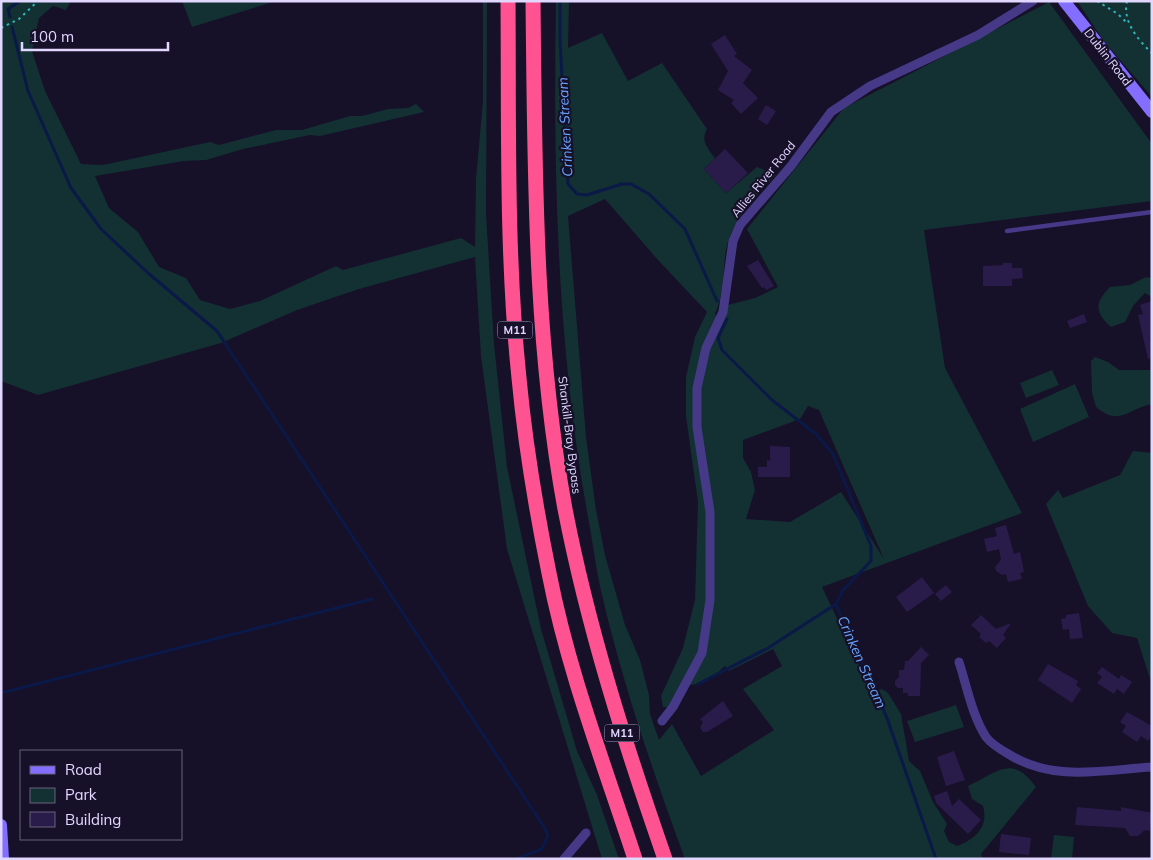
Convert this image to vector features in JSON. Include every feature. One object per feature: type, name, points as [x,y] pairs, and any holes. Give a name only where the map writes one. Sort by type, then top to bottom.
[{"type":"highway","name":"M11","points":[[508,1],[510,240],[519,378],[527,443],[549,574],[569,654],[635,859]]},
{"type":"highway","name":"Shankill-Bray Bypass","points":[[533,1],[538,275],[559,470],[586,604],[617,718],[665,859]]},
{"type":"main road","name":"Dublin Road","points":[[1064,1],[1152,112]]},
{"type":"main road","points":[[1,825],[3,859]]},
{"type":"street","name":"Allies River Road","points":[[662,721],[673,707],[702,653],[710,600],[710,512],[697,427],[697,388],[706,348],[723,312],[733,241],[740,225],[791,166],[831,112],[870,86],[978,35],[1033,1]]},
{"type":"street","points":[[959,662],[974,714],[987,739],[1024,763],[1046,770],[1070,773],[1152,767]]},
{"type":"street","points":[[564,859],[586,833]]},
{"type":"lane","points":[[1007,231],[1152,212]]},
{"type":"path","points":[[1,28],[19,19],[38,1]]},
{"type":"path","points":[[1098,1],[1118,14],[1152,54]]},
{"type":"path","points":[[1127,1],[1126,11],[1129,25]]},
{"type":"green space","points":[[1,1],[71,1],[66,10],[53,6],[39,18],[32,51],[45,91],[81,164],[103,165],[210,142],[219,145],[276,130],[302,130],[350,116],[362,116],[388,109],[408,108],[416,104],[424,112],[320,136],[310,135],[243,149],[206,160],[184,161],[95,176],[109,208],[138,232],[159,267],[186,278],[200,300],[230,309],[260,301],[336,266],[343,270],[461,238],[475,247],[476,179],[483,101],[483,1],[487,1],[486,214],[494,344],[507,467],[541,629],[577,751],[597,795],[619,859],[602,859],[507,549],[481,356],[475,257],[359,289],[297,310],[221,343],[38,395],[1,381]]},
{"type":"green space","points":[[182,1],[276,1],[192,27]]},
{"type":"green space","points":[[556,1],[569,1],[568,48],[602,33],[628,81],[662,63],[707,129],[704,137],[705,141],[715,158],[704,169],[726,193],[757,167],[776,175],[743,212],[731,233],[725,257],[721,293],[715,314],[721,322],[728,305],[755,298],[778,287],[747,229],[844,108],[1049,2],[1152,144],[1152,201],[924,230],[945,368],[1022,513],[822,587],[872,692],[882,689],[888,693],[901,714],[909,761],[920,771],[933,802],[947,824],[944,831],[949,842],[957,846],[964,843],[975,836],[982,826],[984,820],[983,806],[972,799],[968,786],[996,771],[1012,768],[1027,777],[1036,787],[981,854],[983,859],[685,859],[650,761],[619,662],[600,586],[588,517],[578,453],[563,325],[555,131]],"holes":[[[605,199],[658,260],[707,312],[695,337],[686,377],[686,416],[698,502],[695,600],[683,648],[661,696],[663,707],[669,707],[682,685],[700,683],[725,666],[729,671],[773,649],[782,666],[743,689],[774,730],[701,776],[672,724],[659,740],[650,714],[649,695],[640,660],[625,625],[605,555],[596,510],[586,437],[568,216]],[[808,406],[819,410],[884,559],[841,492],[790,522],[746,519],[755,490],[751,472],[743,458],[743,440],[800,419]]]},
{"type":"green space","points":[[1077,1],[1152,1],[1152,97],[1103,40]]},
{"type":"green space","points":[[1146,277],[1152,278],[1152,297],[1145,293],[1133,306],[1125,322],[1111,327],[1105,322],[1099,312],[1098,307],[1101,297],[1110,287],[1130,285]]},
{"type":"green space","points":[[1095,357],[1108,362],[1119,370],[1152,370],[1152,404],[1118,416],[1111,416],[1096,407],[1092,393],[1091,361]]},
{"type":"green space","points":[[1052,370],[1059,385],[1026,398],[1020,383]]},
{"type":"green space","points":[[1075,384],[1089,417],[1033,442],[1020,409]]},
{"type":"green space","points":[[1133,451],[1152,453],[1152,685],[1137,638],[1112,633],[1088,606],[1046,504],[1058,490],[1063,498],[1120,475]]},
{"type":"green space","points":[[956,705],[964,727],[915,742],[907,721]]},
{"type":"green space","points":[[1054,835],[1074,837],[1072,859],[1051,859]]},
{"type":"building","points":[[725,35],[737,54],[734,56],[752,70],[743,83],[758,98],[741,114],[731,103],[734,100],[718,90],[728,71],[711,44]]},
{"type":"building","points":[[766,105],[776,111],[767,125],[758,119]]},
{"type":"building","points":[[725,149],[748,173],[726,193],[704,169]]},
{"type":"building","points":[[758,260],[774,286],[766,290],[764,287],[762,288],[747,266]]},
{"type":"building","points":[[1003,263],[1012,263],[1012,268],[1022,268],[1023,278],[1012,279],[1012,286],[983,286],[983,266],[1003,265]]},
{"type":"building","points":[[1152,301],[1152,358],[1148,359],[1138,315],[1143,314],[1140,305]]},
{"type":"building","points":[[1084,314],[1087,322],[1070,328],[1067,321]]},
{"type":"building","points":[[770,446],[790,447],[790,477],[758,477],[758,467],[767,467],[767,460],[770,461]]},
{"type":"building","points":[[1006,525],[1014,554],[1020,552],[1024,572],[1020,573],[1022,579],[1008,582],[1006,574],[1002,575],[996,571],[995,567],[1001,560],[999,549],[987,552],[984,539],[997,536],[995,528]]},
{"type":"building","points":[[922,577],[934,593],[907,612],[896,597]]},
{"type":"building","points":[[946,585],[952,592],[941,601],[935,594]]},
{"type":"building","points":[[1079,613],[1083,638],[1070,639],[1069,629],[1063,630],[1061,619],[1066,618],[1066,615]]},
{"type":"building","points":[[981,615],[996,629],[1011,623],[1003,635],[1006,638],[997,648],[989,641],[986,643],[979,637],[981,634],[971,625]]},
{"type":"building","points":[[921,647],[929,655],[921,663],[920,696],[908,696],[908,693],[903,693],[903,688],[898,688],[895,685],[895,681],[899,677],[899,670],[904,670],[905,661],[908,661]]},
{"type":"building","points":[[1048,664],[1078,681],[1076,685],[1081,689],[1072,703],[1038,680]]},
{"type":"building","points":[[1102,667],[1119,679],[1121,675],[1132,682],[1124,694],[1117,689],[1114,694],[1097,683],[1102,677],[1097,673]]},
{"type":"building","points":[[723,701],[733,716],[707,732],[703,732],[700,728],[703,722],[700,719]]},
{"type":"building","points":[[1127,712],[1152,726],[1152,735],[1148,741],[1141,736],[1137,742],[1122,732],[1126,726],[1120,722]]},
{"type":"building","points":[[954,751],[965,780],[946,786],[937,757]]},
{"type":"building","points":[[947,791],[952,806],[959,799],[981,820],[968,834],[936,803],[934,796]]},
{"type":"building","points":[[1077,807],[1121,811],[1121,807],[1152,813],[1150,831],[1145,830],[1138,836],[1130,836],[1125,828],[1075,825]]},
{"type":"building","points":[[1001,834],[1031,838],[1029,855],[999,852]]},
{"type":"waterway","points":[[10,17],[8,9],[20,1]]},
{"type":"waterway","name":"Crinken Stream","points":[[560,1],[560,41],[568,184],[577,194],[587,195],[622,184],[631,184],[649,194],[685,229],[717,301]]},
{"type":"waterway","points":[[12,27],[28,91],[71,188],[101,229],[148,273],[217,331],[544,827],[548,835],[542,849],[516,859]]},
{"type":"waterway","name":"Crinken Stream","points":[[727,319],[718,338],[722,350],[772,400],[816,434],[833,454],[871,546],[871,561],[843,590],[836,604],[887,718],[936,859]]},
{"type":"waterway","points":[[1,693],[372,599]]},
{"type":"waterway","points":[[698,684],[768,648],[836,604]]}]
